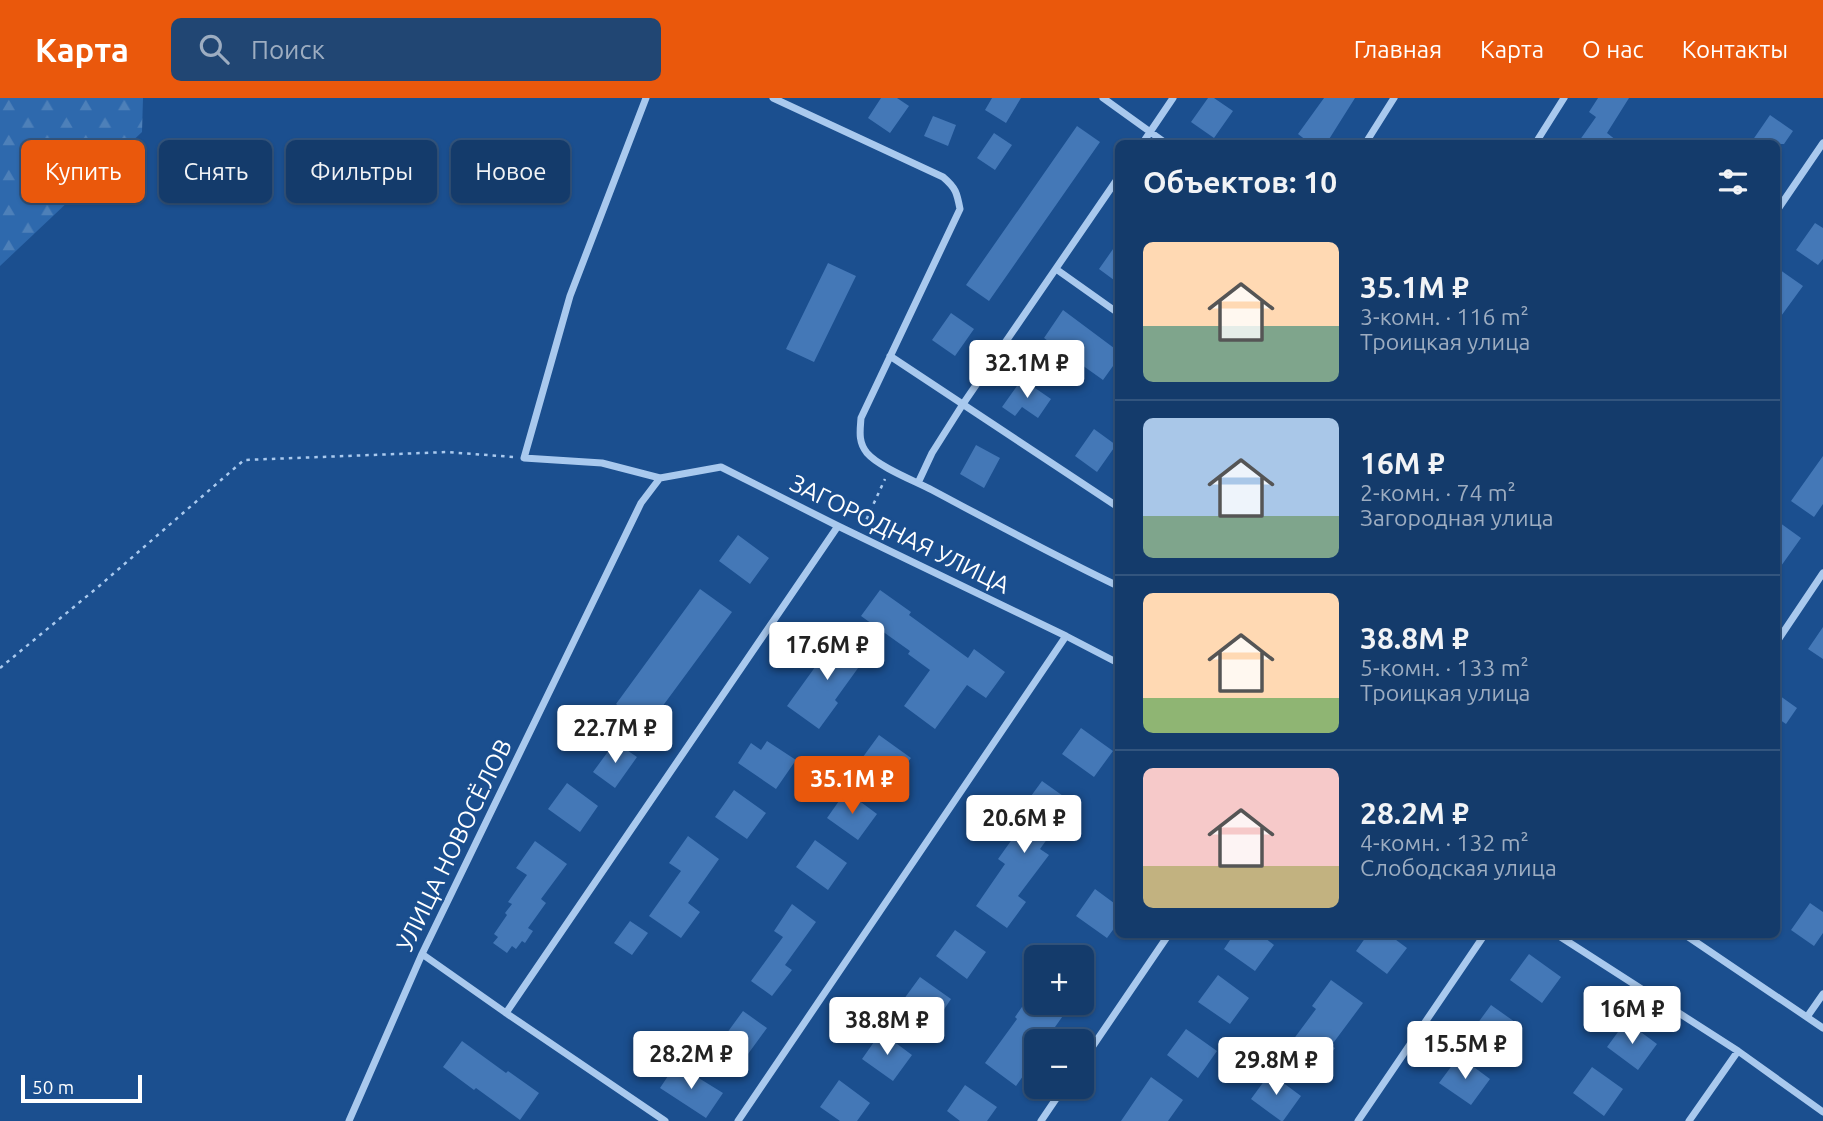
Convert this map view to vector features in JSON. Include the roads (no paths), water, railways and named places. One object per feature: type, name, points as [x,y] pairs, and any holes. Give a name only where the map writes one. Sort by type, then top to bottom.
[{"type":"street","points":[[646,98],[570,296],[524,458],[602,463],[660,478]]},
{"type":"street","points":[[773,98],[943,177],[957,193],[960,209],[861,418],[859,438],[866,452],[876,461],[1115,585]]},
{"type":"street","points":[[1103,98],[1161,140]]},
{"type":"street","points":[[1145,140],[1172,98]]},
{"type":"street","points":[[1368,140],[1394,98]]},
{"type":"street","points":[[1538,140],[1564,98]]},
{"type":"street","points":[[1780,206],[1823,143]]},
{"type":"street","points":[[918,483],[932,453],[962,404],[1115,182]]},
{"type":"street","points":[[1056,269],[1115,311]]},
{"type":"street","points":[[890,356],[1115,505]]},
{"type":"street","name":"ЗАГОРОДНАЯ УЛИЦА","points":[[660,478],[721,467],[1115,661]]},
{"type":"street","name":"УЛИЦА НОВОСЁЛОВ","points":[[349,1121],[422,954],[641,503],[660,478]]},
{"type":"street","points":[[506,1013],[838,526]]},
{"type":"street","points":[[1780,637],[1823,573]]},
{"type":"street","points":[[738,1121],[1066,636]]},
{"type":"street","points":[[1094,1044],[1166,938]]},
{"type":"street","points":[[1358,1121],[1482,938]]},
{"type":"street","points":[[1562,938],[1738,1051],[1823,1112]]},
{"type":"street","points":[[1690,938],[1823,1028]]},
{"type":"street","points":[[422,954],[665,1121]]},
{"type":"street","points":[[1807,1017],[1823,994]]},
{"type":"street","points":[[1689,1121],[1738,1051]]},
{"type":"street","points":[[1041,1121],[1056,1099]]}]
